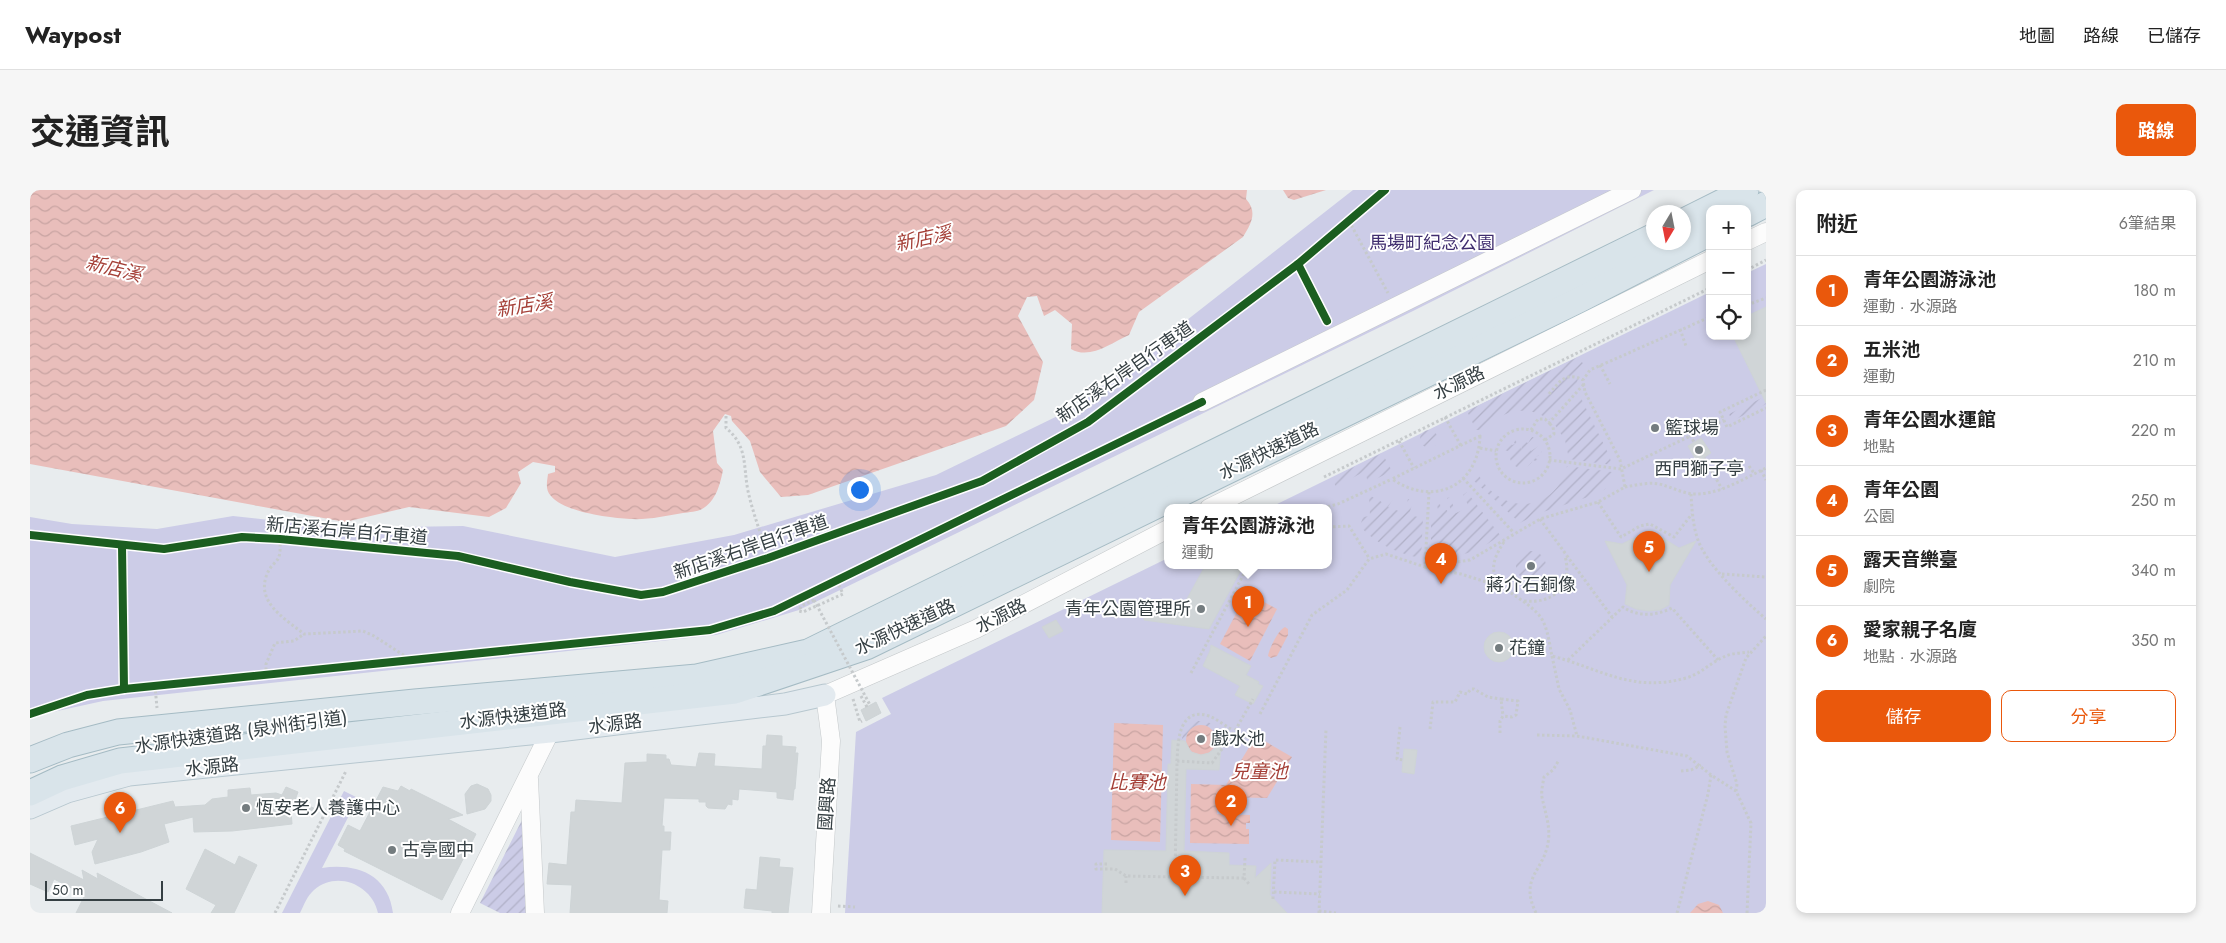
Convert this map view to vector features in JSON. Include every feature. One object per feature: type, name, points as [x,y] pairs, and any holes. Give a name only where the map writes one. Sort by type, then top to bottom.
[{"type":"highway","points":[[1691,218],[1746,190]]},
{"type":"highway","points":[[1751,212],[1766,204]]},
{"type":"highway","name":"水源快速道路","points":[[30,793],[62,778],[120,761],[735,691],[866,647],[1570,304],[1706,235]]},
{"type":"highway","name":"水源快速道路","points":[[30,760],[68,745],[118,732],[415,702],[697,677],[808,652],[1646,240]]},
{"type":"highway","name":"水源快速道路 (泉州街引道)","points":[[30,778],[68,762],[111,750],[257,733],[337,721],[415,702]]},
{"type":"main road","name":"水源路","points":[[30,808],[67,792],[129,776],[550,732],[785,704],[826,695]]},
{"type":"street","points":[[1202,402],[1632,190]]},
{"type":"street","points":[[1751,239],[1766,232]]},
{"type":"street","name":"水源路","points":[[1217,504],[1706,262]]},
{"type":"street","name":"水源路","points":[[826,695],[976,629],[1164,531]]},
{"type":"street","name":"國興路","points":[[821,913],[831,741],[826,695]]},
{"type":"street","points":[[460,913],[550,732]]},
{"type":"street","points":[[528,776],[535,913]]},
{"type":"path","points":[[1342,227],[1356,215]]},
{"type":"path","points":[[1349,221],[1396,306]]},
{"type":"path","points":[[1751,268],[1766,260]]},
{"type":"path","points":[[1324,477],[1706,290]]},
{"type":"path","points":[[1751,304],[1766,298]]},
{"type":"path","points":[[1549,423],[1584,382],[1590,370],[1706,319]]},
{"type":"path","points":[[1680,329],[1686,346]]},
{"type":"path","points":[[1600,365],[1610,384]]},
{"type":"path","points":[[1549,394],[1561,378],[1570,376],[1584,382]]},
{"type":"path","points":[[1584,382],[1585,392],[1620,460],[1625,487]]},
{"type":"path","points":[[1766,390],[1720,412],[1727,427],[1766,408]]},
{"type":"path","points":[[726,416],[726,428],[736,436],[744,454],[748,491],[768,558]]},
{"type":"path","points":[[1445,417],[1461,446]]},
{"type":"path","points":[[1531,430],[1538,419],[1545,419],[1552,427],[1554,434],[1545,440]]},
{"type":"path","points":[[1549,460],[1621,469],[1724,420]]},
{"type":"path","points":[[1520,429],[1531,430],[1545,440],[1548,447],[1549,460],[1547,467],[1538,478],[1525,483],[1518,482],[1511,480],[1500,471],[1497,464],[1496,451],[1498,444],[1507,433],[1520,429]]},
{"type":"path","points":[[1690,435],[1694,442]]},
{"type":"path","points":[[1332,506],[1480,436],[1480,448],[1475,463],[1463,478],[1444,490],[1429,492],[1403,487],[1392,479]]},
{"type":"path","points":[[1399,441],[1414,468]]},
{"type":"path","points":[[1480,448],[1496,451]]},
{"type":"path","points":[[1704,458],[1722,489]]},
{"type":"path","points":[[1750,466],[1754,474]]},
{"type":"path","points":[[1425,567],[1470,560],[1505,540],[1514,532],[1540,519],[1598,502],[1625,487],[1661,484],[1692,494],[1706,493],[1722,489],[1766,468]]},
{"type":"path","points":[[1761,470],[1766,480]]},
{"type":"path","points":[[1463,478],[1514,532]]},
{"type":"path","points":[[1425,567],[1429,492]]},
{"type":"path","points":[[1692,494],[1692,514],[1701,547],[1721,574],[1766,619]]},
{"type":"path","points":[[1598,502],[1622,538],[1640,526],[1650,524],[1674,537],[1692,514]]},
{"type":"path","points":[[1540,519],[1612,617]]},
{"type":"path","points":[[1332,527],[1349,526],[1369,559]]},
{"type":"path","points":[[280,539],[278,559],[268,570],[264,585],[267,600],[272,608],[304,634]]},
{"type":"path","points":[[1500,586],[1495,576],[1496,554],[1505,540]]},
{"type":"path","points":[[1523,601],[1536,602],[1549,599],[1560,590],[1566,579],[1568,566],[1564,553]]},
{"type":"path","points":[[1260,714],[1312,615],[1346,590],[1369,559],[1386,554],[1425,567],[1461,574],[1500,586],[1523,601],[1540,616],[1548,633],[1559,689],[1570,710],[1577,736]]},
{"type":"path","points":[[1192,673],[1246,569]]},
{"type":"path","points":[[1721,574],[1766,577]]},
{"type":"path","points":[[829,585],[846,577]]},
{"type":"path","points":[[818,608],[843,594],[837,581]]},
{"type":"path","points":[[814,596],[801,606],[799,611],[803,612],[822,605]]},
{"type":"path","points":[[790,604],[814,596]]},
{"type":"path","points":[[814,596],[818,608],[868,706],[859,693]]},
{"type":"path","points":[[1568,660],[1622,606],[1633,612],[1647,614],[1664,612],[1672,608],[1718,660]]},
{"type":"path","points":[[266,675],[266,664],[275,643],[294,641],[304,634],[363,631],[411,660]]},
{"type":"path","points":[[1736,791],[1737,784],[1727,752],[1726,714],[1749,652],[1766,636]]},
{"type":"path","points":[[1552,656],[1568,660],[1609,677],[1636,683],[1662,683],[1688,678],[1728,655],[1749,652]]},
{"type":"path","points":[[401,661],[421,659]]},
{"type":"path","points":[[257,676],[276,674]]},
{"type":"path","points":[[147,687],[164,685]]},
{"type":"path","points":[[1430,729],[1433,702],[1455,702],[1460,692],[1467,694],[1470,689],[1474,688],[1488,697],[1518,701],[1519,706],[1516,715],[1512,717],[1504,716]]},
{"type":"path","points":[[853,699],[860,722],[862,721]]},
{"type":"path","points":[[1500,733],[1500,721],[1504,716],[1501,699]]},
{"type":"path","points":[[1177,761],[1212,763],[1238,726],[1252,701]]},
{"type":"path","points":[[1175,877],[1177,761],[1180,730],[1186,720],[1197,715],[1209,716],[1233,730]]},
{"type":"path","points":[[1400,727],[1398,760],[1403,760]]},
{"type":"path","points":[[1326,729],[1319,912],[1336,913]]},
{"type":"path","points":[[1240,734],[1252,741]]},
{"type":"path","points":[[1538,734],[1577,736],[1687,756],[1701,765],[1711,775],[1736,791],[1751,822],[1747,913]]},
{"type":"path","points":[[275,913],[356,752]]},
{"type":"path","points":[[1536,913],[1530,898],[1531,883],[1545,853],[1550,829],[1542,795],[1544,777],[1559,760]]},
{"type":"path","points":[[1681,772],[1701,765]]},
{"type":"path","points":[[1677,913],[1708,794],[1711,775]]},
{"type":"path","points":[[1245,858],[1244,878],[1249,884]]},
{"type":"path","points":[[1273,899],[1275,860],[1321,862]]},
{"type":"path","points":[[1107,864],[1096,864],[1096,869],[1116,869],[1126,876],[1244,878]]},
{"type":"path","points":[[1126,876],[1126,883]]},
{"type":"path","points":[[1274,892],[1320,894]]},
{"type":"path","points":[[837,906],[854,907]]},
{"type":"green space","name":"馬場町紀念公園","points":[[1353,190],[1654,190],[1413,311],[799,610],[716,635],[103,701],[30,717],[30,517],[72,524],[157,529],[233,516],[340,528],[463,526],[615,557],[734,535],[936,475],[1076,407]]},
{"type":"green space","points":[[1766,264],[1766,913],[845,913],[856,732],[891,714],[882,698],[1164,560],[1164,569],[1332,569],[1332,504],[1277,504],[1706,294],[1706,340],[1751,340],[1751,271]]},
{"type":"green space","points":[[1578,357],[1585,366],[1578,377],[1577,384],[1549,420],[1533,412],[1515,412],[1499,418],[1485,430],[1476,430],[1467,411]]},
{"type":"green space","points":[[1579,394],[1612,465],[1569,459],[1565,440],[1553,422]]},
{"type":"green space","points":[[1764,397],[1766,404],[1732,421],[1729,414]]},
{"type":"green space","points":[[1425,430],[1433,430],[1438,435],[1436,446],[1425,448],[1420,443],[1420,435]]},
{"type":"green space","points":[[1514,435],[1518,447],[1519,441],[1521,441],[1521,450],[1524,436],[1527,437],[1526,442],[1528,443],[1532,437],[1535,438],[1530,447],[1537,440],[1538,442],[1530,449],[1531,451],[1541,446],[1535,450],[1542,449],[1542,452],[1534,454],[1539,455],[1535,458],[1541,461],[1541,463],[1533,460],[1526,467],[1522,468],[1511,462],[1510,452],[1502,449],[1509,445],[1506,442],[1508,440],[1512,445],[1515,444],[1511,437]]},
{"type":"green space","points":[[1382,453],[1392,471],[1368,483],[1365,471],[1336,487],[1332,478]]},
{"type":"green space","points":[[1567,466],[1612,472],[1605,489],[1597,494],[1537,514],[1520,523],[1473,480],[1478,474],[1488,488],[1500,497],[1513,503],[1527,504],[1540,501],[1551,493],[1561,482]]},
{"type":"green space","points":[[1394,492],[1397,493],[1388,507],[1404,513],[1408,499],[1413,501],[1409,515],[1423,518],[1421,558],[1404,554],[1380,543],[1360,526],[1363,517],[1370,516],[1369,495],[1376,499],[1382,493],[1379,500],[1384,504]]},
{"type":"green space","points":[[1467,492],[1500,535],[1484,546],[1468,553],[1431,559],[1431,518],[1439,517],[1437,504],[1440,504],[1441,510],[1447,510],[1448,515],[1452,514],[1447,498],[1450,497],[1456,513],[1469,507],[1463,495]]},
{"type":"green space","points":[[1531,551],[1541,556],[1546,566],[1541,576],[1531,581],[1521,576],[1516,566],[1521,556]]},
{"type":"green space","points":[[1198,721],[1208,722],[1215,726],[1221,738],[1221,743],[1212,751],[1214,748],[1209,728],[1202,725],[1187,734],[1186,742],[1181,742],[1185,728]]},
{"type":"green space","points":[[344,791],[358,798],[322,868],[347,867],[368,874],[385,889],[393,913],[378,913],[369,895],[361,888],[343,881],[333,881],[323,884],[314,890],[300,913],[282,913]]},
{"type":"green space","points":[[522,820],[527,913],[500,913],[480,903]]},
{"type":"water","name":"新店溪","points":[[30,190],[1247,190],[1246,199],[1252,209],[1252,218],[1243,237],[1139,312],[1129,335],[1093,352],[1078,352],[1071,349],[1072,324],[1055,310],[1044,316],[1037,296],[1027,297],[1018,316],[1043,362],[1034,400],[1006,426],[808,495],[781,497],[760,472],[750,441],[732,421],[731,416],[725,414],[713,431],[717,463],[723,470],[717,492],[707,506],[698,511],[657,518],[637,519],[611,517],[576,510],[557,502],[548,491],[548,474],[555,472],[555,466],[533,462],[518,472],[521,483],[506,508],[489,517],[409,507],[345,522],[30,464]]},
{"type":"water","points":[[1283,190],[1326,190],[1294,200],[1288,198]]},
{"type":"water","points":[[1247,593],[1277,609],[1250,661],[1220,644]]},
{"type":"water","points":[[1285,627],[1288,629],[1288,635],[1277,656],[1271,658],[1268,656],[1272,645]]},
{"type":"water","name":"比賽池","points":[[1114,723],[1163,725],[1160,842],[1111,840]]},
{"type":"water","name":"戲水池","points":[[1201,725],[1212,729],[1216,740],[1212,751],[1201,755],[1190,751],[1186,740],[1190,729]]},
{"type":"water","name":"兒童池","points":[[1256,736],[1292,757],[1267,798],[1218,797],[1217,814],[1250,815],[1250,823],[1246,823],[1246,829],[1249,829],[1249,844],[1190,843],[1191,784],[1226,785]]},
{"type":"water","points":[[1708,901],[1719,905],[1723,913],[1690,913],[1698,904]]},
{"type":"building","name":"籃球場","points":[[1766,307],[1766,403],[1735,340],[1751,340],[1751,314]]},
{"type":"building","name":"西門獅子亭","points":[[1701,438],[1711,453],[1697,462],[1688,446]]},
{"type":"building","points":[[1650,530],[1679,548],[1696,541],[1670,585],[1669,605],[1660,610],[1648,611],[1636,609],[1625,604],[1627,585],[1605,541],[1622,544]]},
{"type":"building","name":"青年公園管理所","points":[[1203,569],[1241,570],[1209,629],[1144,620],[1146,603],[1182,608]]},
{"type":"building","points":[[1056,620],[1063,631],[1049,638],[1042,627]]},
{"type":"building","name":"花鐘","points":[[1499,632],[1510,636],[1514,647],[1510,658],[1499,662],[1488,658],[1484,647],[1488,636]]},
{"type":"building","points":[[1211,645],[1251,666],[1246,675],[1263,686],[1253,704],[1235,695],[1240,686],[1203,666]]},
{"type":"building","points":[[876,702],[881,713],[866,721],[861,710]]},
{"type":"building","points":[[767,735],[782,736],[782,746],[796,747],[795,753],[798,753],[793,800],[777,798],[777,792],[739,789],[738,800],[732,799],[732,805],[728,804],[725,809],[708,808],[706,802],[699,802],[699,799],[664,798],[662,826],[664,826],[664,832],[671,832],[670,850],[662,850],[659,900],[668,901],[667,913],[570,913],[572,885],[547,884],[549,863],[567,865],[571,812],[575,812],[576,800],[622,803],[625,763],[647,762],[647,754],[666,755],[666,759],[669,759],[671,765],[696,767],[699,753],[715,754],[714,766],[762,769],[763,746],[766,746]]},
{"type":"building","points":[[1172,740],[1185,741],[1191,752],[1201,755],[1209,753],[1221,744],[1219,770],[1186,769],[1184,851],[1229,853],[1229,865],[1256,866],[1255,878],[1271,863],[1270,895],[1287,913],[1102,913],[1104,850],[1166,851],[1168,764],[1171,764]]},
{"type":"building","points":[[1404,749],[1417,750],[1414,774],[1402,772]]},
{"type":"building","points":[[477,784],[488,789],[491,801],[485,809],[467,814],[465,794],[471,786]]},
{"type":"building","points":[[401,786],[410,791],[411,789],[463,815],[448,819],[476,834],[442,900],[344,851],[345,849],[338,845],[348,825],[360,831],[383,787],[398,791]]},
{"type":"building","points":[[286,787],[298,792],[295,800],[318,810],[291,811],[292,824],[232,831],[194,832],[193,817],[164,824],[169,842],[141,852],[95,864],[92,852],[98,839],[75,845],[71,826],[173,801],[175,807],[205,805],[212,799],[228,797],[228,790],[250,788],[251,795],[276,793],[282,795]]},
{"type":"building","points":[[205,849],[235,865],[239,856],[257,865],[234,913],[211,913],[216,905],[186,889]]},
{"type":"building","points":[[30,853],[84,880],[82,870],[98,879],[97,873],[172,913],[76,913],[85,895],[54,879],[48,892],[30,884]]},
{"type":"building","points":[[760,857],[780,859],[779,867],[793,868],[788,913],[772,913],[772,911],[744,908],[746,889],[757,890]]},
{"type":"cycle path","name":"新店溪右岸自行車道","points":[[30,535],[164,549],[242,537],[280,539],[458,556],[570,582],[641,595],[663,592],[768,558],[982,481],[1088,422],[1298,264],[1385,190]]},
{"type":"cycle path","points":[[1298,264],[1327,321]]},
{"type":"cycle path","points":[[30,714],[87,695],[124,689],[710,630],[774,611],[1202,402]]},
{"type":"cycle path","points":[[122,546],[124,689]]},
{"type":"place","name":"籃球場","points":[[1655,428]]},
{"type":"place","name":"西門獅子亭","points":[[1699,450]]},
{"type":"place","name":"蔣介石銅像","points":[[1531,566]]},
{"type":"place","name":"露天音樂臺","points":[[1649,572]]},
{"type":"place","name":"青年公園","points":[[1441,584]]},
{"type":"place","name":"青年公園管理所","points":[[1201,609]]},
{"type":"place","name":"青年公園游泳池","points":[[1248,627]]},
{"type":"place","name":"花鐘","points":[[1499,648]]},
{"type":"place","name":"戲水池","points":[[1201,739]]},
{"type":"place","name":"恆安老人養護中心","points":[[246,808]]},
{"type":"place","name":"五米池","points":[[1231,826]]},
{"type":"place","name":"愛家親子名廈","points":[[120,833]]},
{"type":"place","name":"古亭國中","points":[[392,850]]},
{"type":"place","name":"青年公園水運館","points":[[1185,896]]}]
